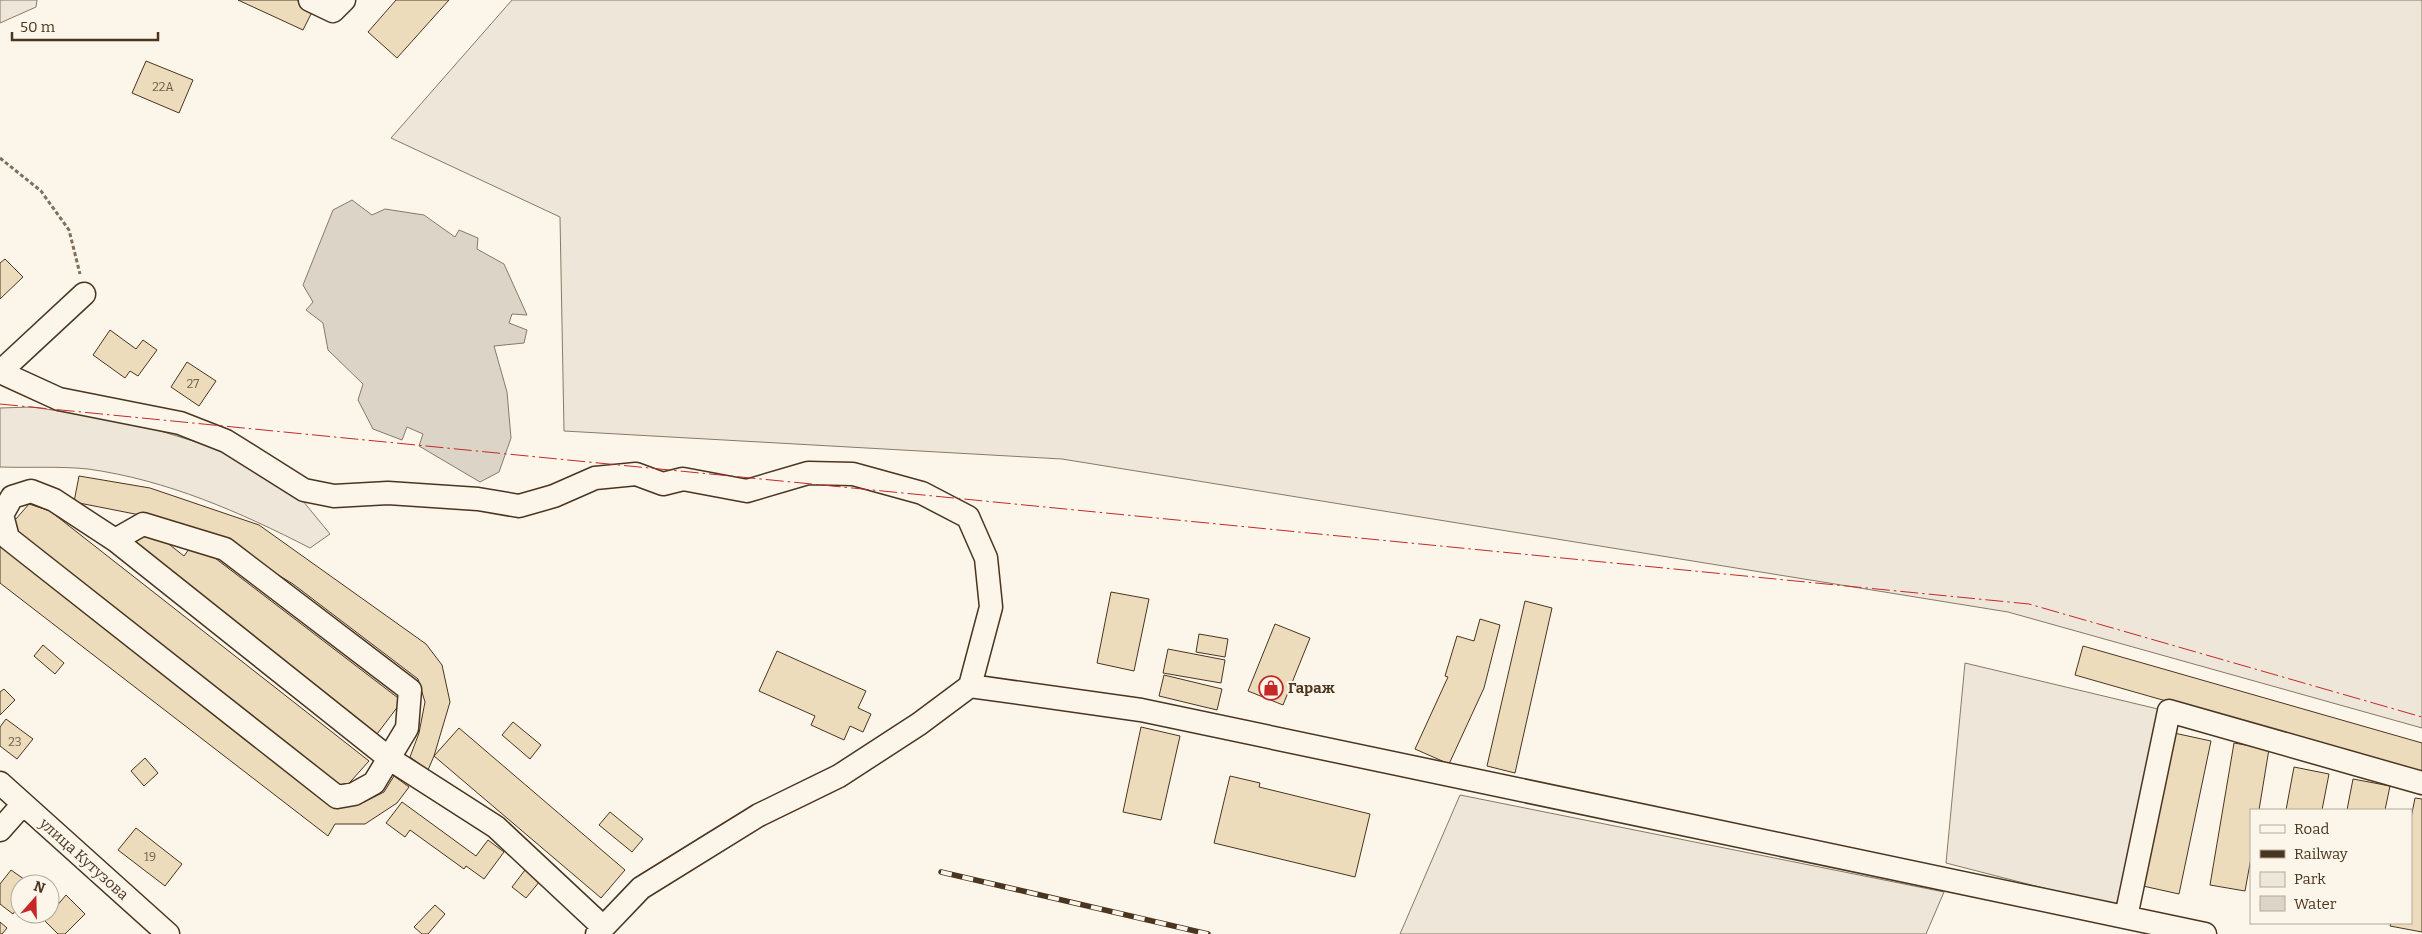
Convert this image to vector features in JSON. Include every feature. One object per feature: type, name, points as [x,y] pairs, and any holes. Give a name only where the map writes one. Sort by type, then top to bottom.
[{"type":"street","points":[[310,0],[333,11],[344,0]]},
{"type":"street","points":[[84,294],[0,372],[59,399],[180,423],[226,441],[280,477],[304,490],[334,496],[388,493],[478,499],[519,506],[554,496],[595,478],[636,474],[663,484],[683,479],[748,491],[808,473],[853,474],[922,492],[968,517],[986,558],[991,607],[970,686],[919,724],[839,776],[759,816],[641,888],[600,931],[496,827],[390,759],[115,540],[54,500],[31,491],[12,497],[2,515],[8,538],[337,796],[354,794],[374,783],[390,759],[406,728],[410,690],[226,549],[143,524],[115,540]]},
{"type":"street","points":[[970,686],[1141,710],[2206,934]]},
{"type":"street","points":[[2126,917],[2169,712],[2422,783]]},
{"type":"street","name":"улица Кутузова","points":[[0,783],[168,934]]},
{"type":"street","points":[[0,830],[24,804]]},
{"type":"path","points":[[0,158],[41,191],[69,230],[84,294]]},
{"type":"green space","points":[[0,0],[37,0],[36,7],[0,23]]},
{"type":"green space","points":[[512,0],[2422,0],[2422,728],[2008,612],[1062,459],[564,431],[560,217],[391,138]]},
{"type":"green space","points":[[32,407],[79,414],[157,430],[226,451],[298,495],[330,534],[310,548],[230,510],[175,489],[146,481],[88,469],[0,467],[0,408]]},
{"type":"green space","points":[[1965,663],[2158,709],[2117,907],[1946,863]]},
{"type":"green space","points":[[1460,795],[1944,892],[1926,934],[1400,934]]},
{"type":"water","points":[[352,200],[372,215],[385,209],[424,215],[455,237],[459,230],[478,238],[477,249],[504,264],[527,315],[512,314],[509,323],[527,330],[524,343],[494,346],[507,392],[511,438],[499,472],[480,482],[419,446],[423,434],[407,427],[402,440],[373,429],[358,400],[363,384],[328,350],[323,323],[306,310],[313,302],[303,285],[333,210]]},
{"type":"building","points":[[238,0],[297,0],[314,8],[303,30]]},
{"type":"building","points":[[396,0],[449,0],[397,58],[368,32]]},
{"type":"building","points":[[146,61],[193,80],[179,113],[132,93]]},
{"type":"building","points":[[5,259],[23,277],[0,299],[0,263]]},
{"type":"building","points":[[110,330],[136,349],[143,340],[157,350],[138,376],[130,371],[125,378],[93,355]]},
{"type":"building","points":[[187,362],[216,381],[199,406],[171,387]]},
{"type":"building","points":[[79,476],[150,488],[259,525],[426,644],[442,665],[450,702],[428,770],[410,757],[419,733],[425,702],[418,679],[293,584],[231,546],[145,516],[74,502]]},
{"type":"building","points":[[29,504],[50,511],[369,761],[343,790],[21,542],[15,520]]},
{"type":"building","points":[[141,532],[161,538],[184,556],[194,542],[402,701],[377,734],[134,543]]},
{"type":"building","points":[[0,545],[340,805],[364,802],[384,792],[394,776],[409,787],[397,803],[365,824],[335,824],[328,836],[0,583]]},
{"type":"building","points":[[1111,592],[1149,599],[1134,671],[1097,663]]},
{"type":"building","points":[[1525,601],[1552,608],[1515,773],[1487,766]]},
{"type":"building","points":[[1480,619],[1500,625],[1484,688],[1449,764],[1415,749],[1448,677],[1445,676],[1457,636],[1474,641]]},
{"type":"building","points":[[1275,624],[1310,638],[1283,705],[1248,691]]},
{"type":"building","points":[[1199,634],[1228,639],[1225,657],[1196,652]]},
{"type":"building","points":[[43,645],[64,663],[55,674],[34,656]]},
{"type":"building","points":[[2083,646],[2422,743],[2422,774],[2075,675]]},
{"type":"building","points":[[1168,649],[1225,660],[1221,683],[1163,673]]},
{"type":"building","points":[[777,651],[866,691],[858,708],[871,714],[863,732],[850,726],[844,740],[811,725],[815,716],[759,691]]},
{"type":"building","points":[[1164,675],[1222,689],[1217,710],[1159,696]]},
{"type":"building","points":[[4,689],[15,700],[0,715],[0,692]]},
{"type":"building","points":[[6,719],[33,739],[17,759],[0,746],[0,727]]},
{"type":"building","points":[[513,722],[541,745],[530,759],[502,735]]},
{"type":"building","points":[[1141,727],[1180,736],[1161,820],[1123,812]]},
{"type":"building","points":[[459,728],[625,870],[601,898],[434,756]]},
{"type":"building","points":[[2174,733],[2211,741],[2179,894],[2143,886]]},
{"type":"building","points":[[2234,743],[2269,749],[2259,809],[2250,809],[2250,864],[2245,891],[2210,885]]},
{"type":"building","points":[[145,758],[158,773],[144,786],[131,771]]},
{"type":"building","points":[[2294,767],[2329,774],[2322,809],[2286,809]]},
{"type":"building","points":[[1230,776],[1260,783],[1259,787],[1370,814],[1355,877],[1214,843]]},
{"type":"building","points":[[2353,779],[2390,786],[2385,809],[2347,809]]},
{"type":"building","points":[[2415,798],[2422,799],[2422,932],[2390,926],[2391,924],[2412,924],[2412,813]]},
{"type":"building","points":[[402,802],[476,856],[488,840],[504,852],[484,879],[466,866],[464,869],[410,830],[405,837],[386,823]]},
{"type":"building","points":[[610,812],[643,839],[632,852],[599,825]]},
{"type":"building","points":[[136,828],[182,864],[165,886],[118,850]]},
{"type":"building","points":[[11,870],[17,874],[10,874],[10,912],[0,904],[0,884]]},
{"type":"building","points":[[525,870],[540,881],[526,898],[512,887]]},
{"type":"building","points":[[66,895],[85,914],[65,934],[58,934],[48,924],[60,924],[60,902]]},
{"type":"building","points":[[435,905],[445,914],[428,934],[422,934],[414,927]]},
{"type":"building","points":[[0,922],[7,928],[2,934],[0,934]]},
{"type":"railway","points":[[941,872],[1208,934]]},
{"type":"power","points":[[0,404],[2029,604],[2422,717]]},
{"type":"place","name":"Гараж","points":[[1271,688]]}]
